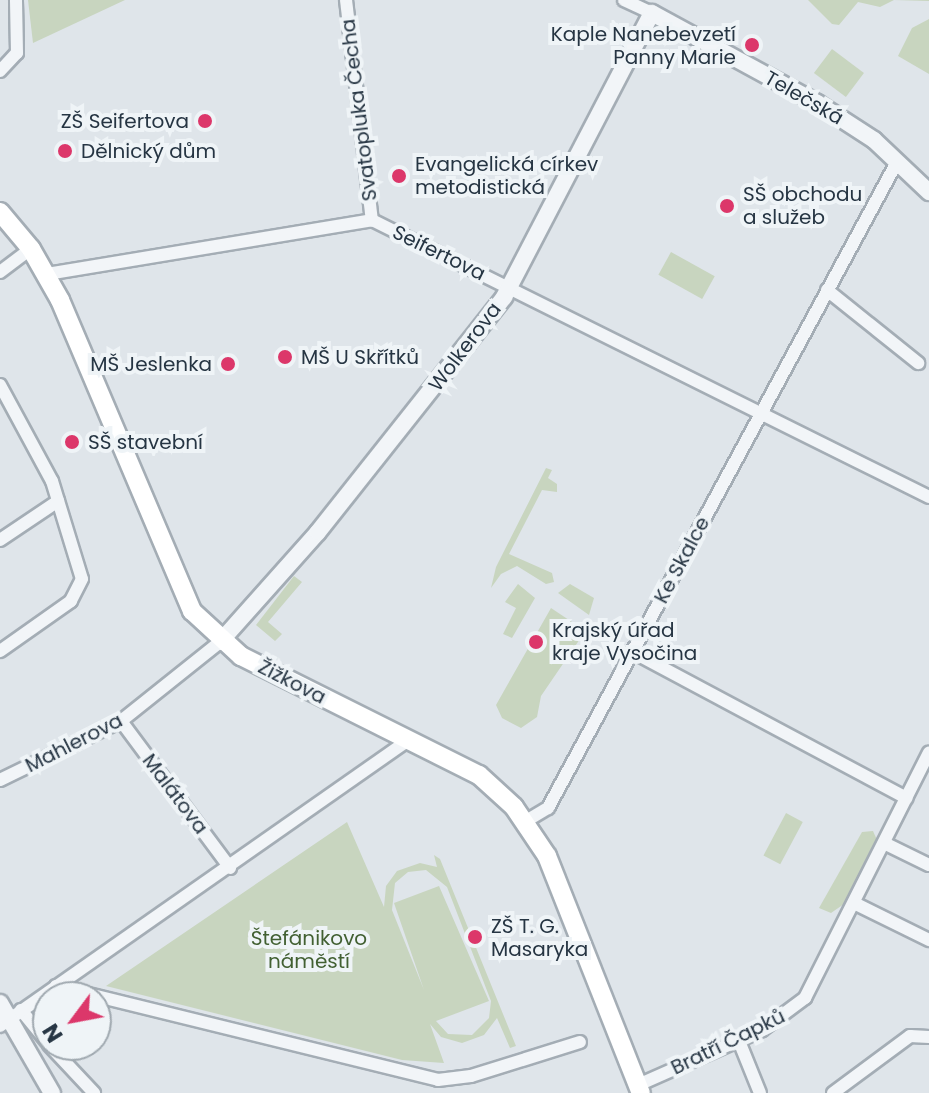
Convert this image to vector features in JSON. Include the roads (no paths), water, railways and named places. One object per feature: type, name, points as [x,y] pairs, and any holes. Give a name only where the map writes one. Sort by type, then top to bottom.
[{"type":"main road","name":"Žižkova","points":[[0,212],[47,274],[175,579],[192,611],[220,642],[479,775],[526,821],[547,856],[639,1089]]},
{"type":"street","points":[[0,71],[17,53],[16,0]]},
{"type":"street","name":"Telečská","points":[[624,0],[817,103],[897,162],[929,192]]},
{"type":"street","name":"Svatopluka Čecha","points":[[345,2],[372,220]]},
{"type":"street","name":"Wolkerova","points":[[220,642],[336,510],[509,286],[652,13]]},
{"type":"street","name":"Ke Skalce","points":[[526,821],[548,808],[897,162]]},
{"type":"street","name":"Seifertova","points":[[47,274],[372,220],[929,497]]},
{"type":"street","points":[[0,272],[31,249]]},
{"type":"street","points":[[827,290],[918,363]]},
{"type":"street","points":[[0,385],[58,501],[82,579],[79,593],[0,651]]},
{"type":"street","points":[[0,413],[12,405]]},
{"type":"street","points":[[0,540],[58,501]]},
{"type":"street","name":"Mahlerova","points":[[0,780],[121,721],[220,642]]},
{"type":"street","points":[[633,652],[906,798]]},
{"type":"street","name":"Malátova","points":[[121,721],[230,868]]},
{"type":"street","points":[[63,981],[230,868],[409,740]]},
{"type":"street","name":"Bratří Čapků","points":[[639,1089],[762,1030],[795,1009],[812,989],[929,752]]},
{"type":"street","points":[[884,843],[929,865]]},
{"type":"street","points":[[854,903],[929,940]]},
{"type":"street","points":[[112,1000],[438,1080],[471,1076],[580,1042]]},
{"type":"street","points":[[0,1003],[52,1093]]},
{"type":"street","points":[[10,1019],[32,1003]]},
{"type":"street","points":[[10,1019],[32,1033]]},
{"type":"street","points":[[833,1093],[910,1036],[929,1037]]},
{"type":"street","points":[[739,1041],[760,1093]]},
{"type":"street","points":[[65,1061],[94,1093]]},
{"type":"place","name":"Kaple Nanebevzetí Panny Marie","points":[[752,45]]},
{"type":"place","name":"ZŠ Seifertova","points":[[205,121]]},
{"type":"place","name":"Dělnický dům","points":[[65,151]]},
{"type":"place","name":"Evangelická církev metodistická","points":[[399,176]]},
{"type":"place","name":"SŠ obchodu a služeb","points":[[727,206]]},
{"type":"place","name":"MŠ U Skřítků","points":[[285,357]]},
{"type":"place","name":"MŠ Jeslenka","points":[[228,364]]},
{"type":"place","name":"SŠ stavební","points":[[72,442]]},
{"type":"place","name":"Krajský úřad kraje Vysočina","points":[[536,642]]},
{"type":"place","name":"ZŠ T. G. Masaryka","points":[[475,937]]},
{"type":"park label","name":"Štefánikovo náměstí","points":[[309,950]]}]
